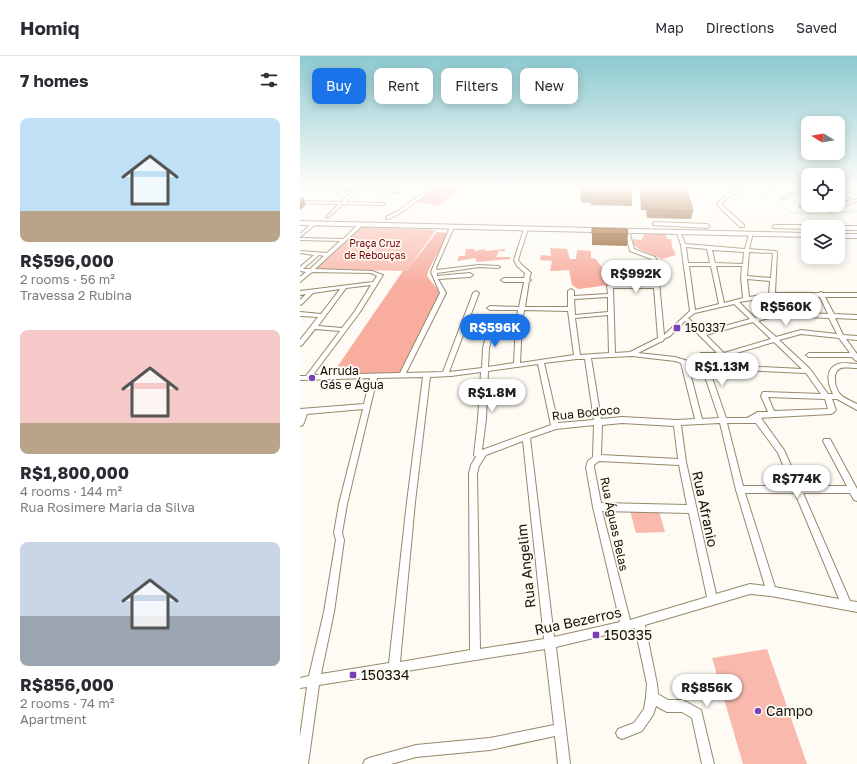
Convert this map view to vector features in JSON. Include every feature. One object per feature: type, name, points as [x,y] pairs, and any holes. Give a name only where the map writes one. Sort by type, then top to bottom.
[{"type":"highway","points":[[418,219],[801,227]]},
{"type":"highway","points":[[443,227],[440,223],[447,220]]},
{"type":"highway","points":[[300,223],[801,235]]},
{"type":"highway","points":[[682,233],[692,231],[693,229],[684,225]]},
{"type":"highway","points":[[845,228],[857,228]]},
{"type":"highway","points":[[845,236],[857,237]]},
{"type":"street","points":[[734,219],[742,226]]},
{"type":"street","points":[[300,236],[314,224]]},
{"type":"street","points":[[300,280],[361,225]]},
{"type":"street","points":[[402,375],[443,293],[434,275],[434,265],[452,227]]},
{"type":"street","points":[[517,365],[521,308],[528,280],[527,272],[516,260],[526,229]]},
{"type":"street","points":[[628,231],[632,250],[654,259],[660,340]]},
{"type":"street","points":[[682,233],[693,312]]},
{"type":"street","points":[[746,299],[743,264],[745,250],[751,234]]},
{"type":"street","points":[[300,239],[344,240]]},
{"type":"street","points":[[683,245],[775,252],[772,295]]},
{"type":"street","points":[[709,248],[722,305]]},
{"type":"street","points":[[301,253],[328,255]]},
{"type":"street","points":[[300,269],[318,254]]},
{"type":"street","points":[[686,264],[743,264]]},
{"type":"street","points":[[434,275],[479,266],[498,267]]},
{"type":"street","points":[[300,269],[310,271],[372,272],[379,274],[380,276],[308,378]]},
{"type":"street","points":[[434,275],[470,275]]},
{"type":"street","points":[[744,277],[773,280]]},
{"type":"street","points":[[504,280],[528,280]]},
{"type":"street","points":[[300,293],[376,283]]},
{"type":"street","points":[[612,355],[609,288],[612,285],[657,286]]},
{"type":"street","points":[[300,344],[344,288]]},
{"type":"street","points":[[572,291],[571,309],[577,357]]},
{"type":"street","points":[[300,303],[311,292]]},
{"type":"street","points":[[446,374],[476,294]]},
{"type":"street","points":[[821,294],[841,336],[855,357]]},
{"type":"street","points":[[571,298],[609,295]]},
{"type":"street","points":[[631,354],[668,335],[693,312],[746,299],[772,295],[857,295]]},
{"type":"street","points":[[735,302],[776,339],[808,371],[827,397]]},
{"type":"street","points":[[490,308],[571,309]]},
{"type":"street","points":[[572,317],[610,313]]},
{"type":"street","points":[[702,334],[781,313]]},
{"type":"street","points":[[300,314],[323,316]]},
{"type":"street","points":[[807,315],[857,317]]},
{"type":"street","points":[[685,318],[723,354]]},
{"type":"street","points":[[475,653],[473,474],[474,465],[480,454],[486,348],[492,324]]},
{"type":"street","points":[[314,327],[343,330]]},
{"type":"street","points":[[772,591],[740,490],[723,421],[701,355],[723,354],[800,332],[857,338]]},
{"type":"street","points":[[300,335],[307,335]]},
{"type":"street","points":[[300,378],[446,374],[577,357],[631,354],[675,359],[684,362],[704,363]]},
{"type":"street","points":[[809,355],[855,357]]},
{"type":"street","name":"Rua Águas Belas","points":[[588,356],[598,422],[597,458],[591,463],[590,467],[597,507],[626,626]]},
{"type":"street","points":[[541,362],[555,426]]},
{"type":"street","points":[[684,362],[699,421]]},
{"type":"street","points":[[838,397],[831,379],[835,369],[840,366],[857,366]]},
{"type":"street","points":[[741,368],[808,371]]},
{"type":"street","points":[[394,667],[411,502],[427,374]]},
{"type":"street","points":[[302,764],[314,680],[329,612],[340,540],[338,533],[343,504],[374,376]]},
{"type":"street","points":[[772,414],[766,404],[764,396],[766,394],[838,397],[857,407]]},
{"type":"street","name":"Rua Bodoco","points":[[480,454],[555,426],[622,420],[677,423],[723,421],[749,419],[758,414],[831,411],[832,410],[827,397]]},
{"type":"street","points":[[300,423],[302,412],[366,406]]},
{"type":"street","points":[[749,419],[760,422],[781,452],[852,606]]},
{"type":"street","name":"Rua Afranio","points":[[677,423],[682,462],[691,509],[712,600]]},
{"type":"street","name":"Rua Angelim","points":[[526,437],[564,764]]},
{"type":"street","points":[[827,441],[857,497]]},
{"type":"street","points":[[597,458],[682,462]]},
{"type":"street","points":[[740,490],[853,489]]},
{"type":"street","points":[[597,507],[691,509]]},
{"type":"street","name":"Rua Bezerros","points":[[300,683],[475,653],[549,643],[626,626],[750,589],[772,591],[852,606]]},
{"type":"street","points":[[622,733],[638,728],[649,711],[652,698],[652,684],[639,622]]},
{"type":"street","points":[[652,698],[667,706],[683,706],[697,714],[708,764]]},
{"type":"street","points":[[369,764],[416,751],[490,744],[560,729]]},
{"type":"green space","name":"Praça Cruz de Rebouças","points":[[360,227],[436,230],[406,271],[313,269]]},
{"type":"green space","points":[[630,511],[659,511],[665,532],[636,533]]},
{"type":"green space","name":"Campo","points":[[767,649],[807,764],[743,764],[712,658]]},
{"type":"shaded area","points":[[437,232],[449,233],[429,269],[427,276],[440,293],[401,373],[333,373],[403,271],[406,271]]},
{"type":"shaded area","points":[[645,233],[666,234],[667,239],[671,239],[672,247],[676,255],[662,259],[633,245],[632,239],[641,240]]},
{"type":"shaded area","points":[[550,248],[567,249],[570,259],[576,259],[577,250],[591,251],[591,258],[596,259],[606,273],[609,285],[578,289],[572,285],[569,270],[550,271],[552,261],[540,260],[541,255],[551,256]]},
{"type":"shaded area","points":[[466,249],[474,249],[475,251],[485,249],[486,251],[505,249],[505,251],[499,251],[496,257],[510,257],[510,259],[477,262],[475,258],[457,261],[459,256],[465,256]]},
{"type":"building","points":[[592,228],[627,229],[628,234],[592,234]]},
{"type":"place","name":"150337","points":[[677,328]]},
{"type":"place","name":"Arruda Gás e Água","points":[[312,378]]},
{"type":"place","name":"150335","points":[[596,635]]},
{"type":"place","name":"150334","points":[[353,675]]},
{"type":"place","name":"Campo","points":[[758,711]]}]
